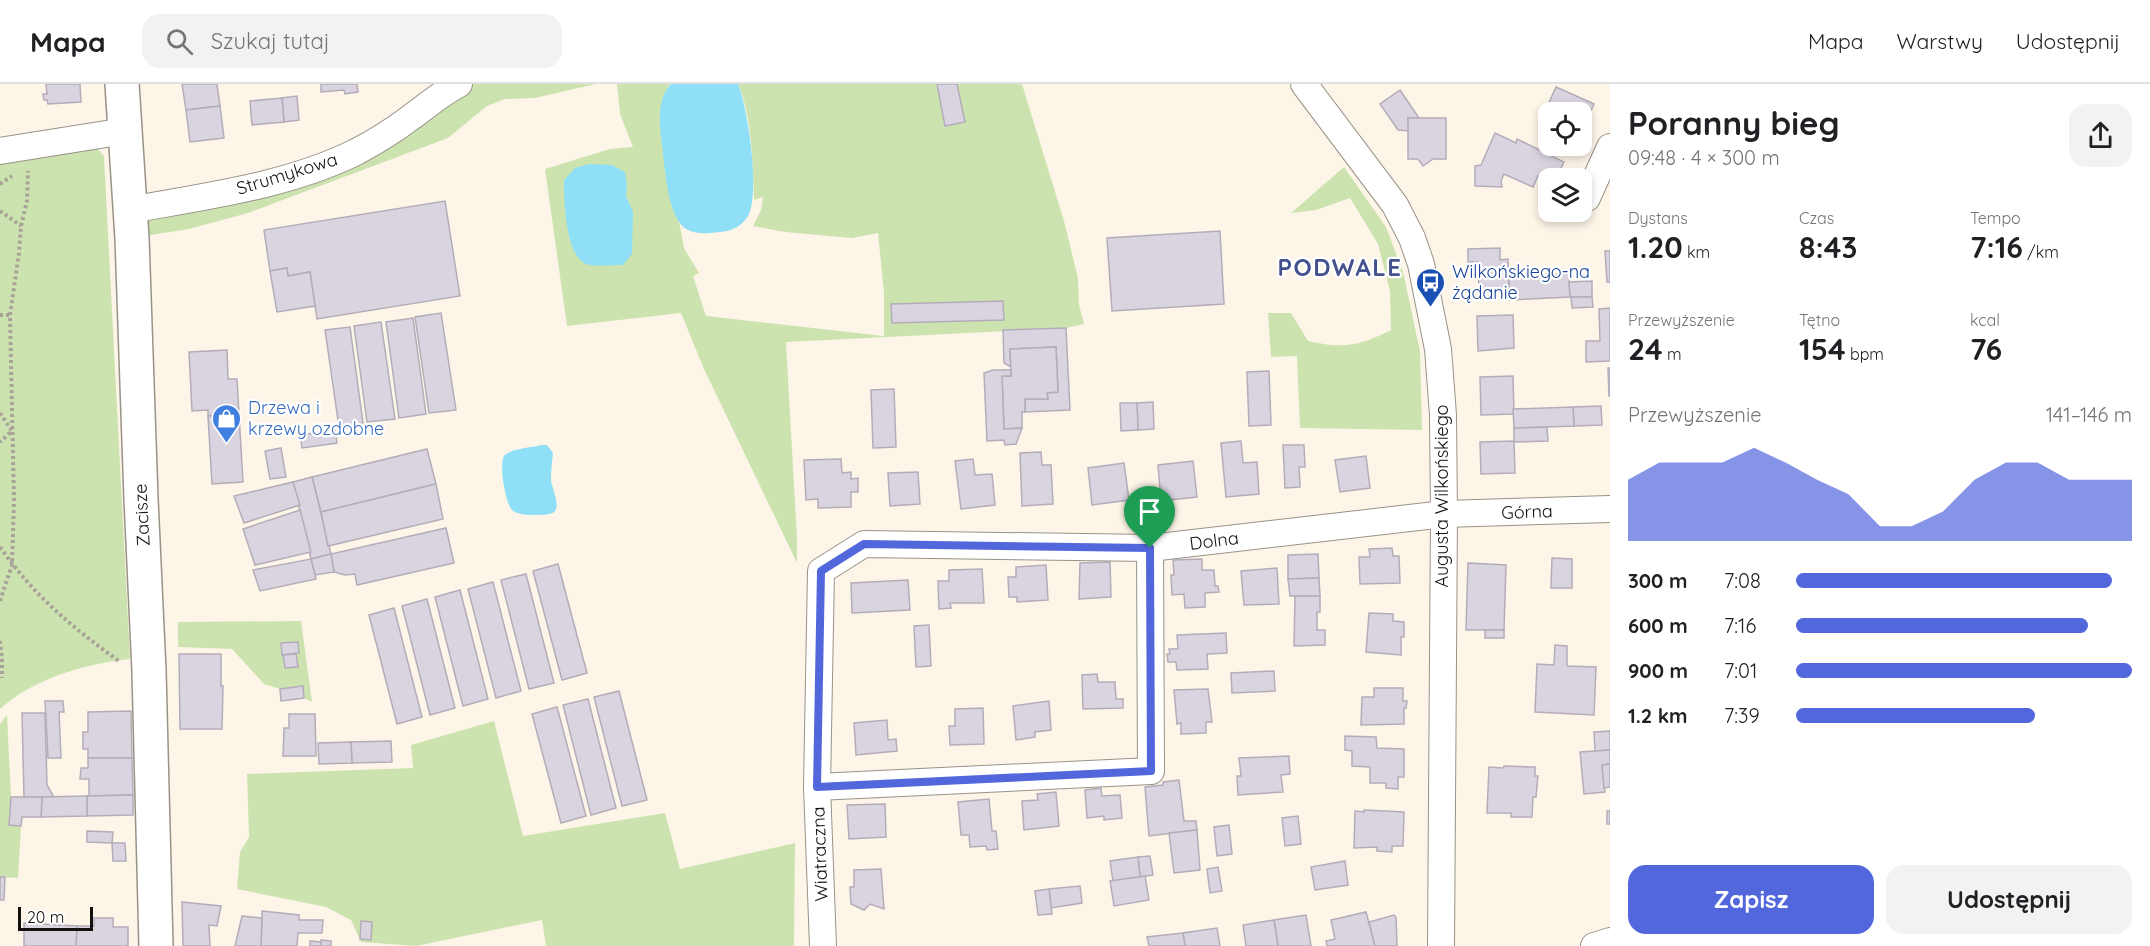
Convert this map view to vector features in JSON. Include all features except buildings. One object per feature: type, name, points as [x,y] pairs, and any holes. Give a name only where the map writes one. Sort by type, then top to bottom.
[{"type":"street","name":"Zacisze","points":[[122,84],[130,210],[149,671],[156,946]]},
{"type":"street","name":"Strumykowa","points":[[130,210],[247,188],[318,168],[356,152],[387,135],[435,97],[459,84]]},
{"type":"street","name":"Augusta Wilkońskiego","points":[[1304,84],[1395,205],[1412,238],[1421,264],[1438,349],[1443,415],[1444,514],[1441,946]]},
{"type":"street","points":[[0,151],[125,131]]},
{"type":"street","points":[[1592,187],[1610,147]]},
{"type":"street","name":"Górna","points":[[1444,514],[1610,509]]},
{"type":"street","name":"Dolna","points":[[842,557],[864,544],[1150,548],[1444,514]]},
{"type":"street","points":[[817,787],[1151,771],[1150,548]]},
{"type":"street","name":"Wiatraczna","points":[[823,946],[817,787],[821,571],[842,557]]},
{"type":"street","points":[[1594,946],[1610,942]]},
{"type":"path","points":[[0,601],[12,565],[14,500],[10,315],[21,226],[27,201],[29,146]]},
{"type":"path","points":[[0,211],[9,215],[21,226]]},
{"type":"path","points":[[0,315],[10,315]]},
{"type":"path","points":[[0,412],[12,430]]},
{"type":"path","points":[[0,442],[12,430]]},
{"type":"path","points":[[0,547],[12,565],[45,603],[61,618],[123,664]]},
{"type":"path","points":[[0,641],[2,678]]},
{"type":"green space","points":[[459,84],[596,84],[535,98],[505,99],[487,106],[448,138],[248,213],[189,229],[132,238],[130,210],[318,168]]},
{"type":"green space","points":[[617,84],[671,84],[668,86],[676,217],[679,221],[684,248],[699,273],[693,276],[706,316],[884,336],[884,293],[878,233],[852,238],[785,232],[753,226],[761,210],[763,197],[754,200],[749,125],[738,84],[1022,84],[1064,221],[1078,278],[1079,305],[1084,324],[1066,328],[786,342],[797,563],[704,369],[681,313],[567,326],[545,169],[610,149],[633,147],[620,114]]},
{"type":"green space","points":[[96,147],[104,156],[130,659],[61,674],[28,689],[0,709],[0,162]]},
{"type":"green space","points":[[1344,167],[1386,227],[1403,272],[1420,351],[1422,430],[1300,428],[1297,356],[1271,357],[1268,313],[1291,313],[1308,341],[1331,345],[1360,343],[1391,330],[1390,291],[1378,244],[1350,198],[1316,210],[1291,213]]},
{"type":"green space","points":[[301,621],[312,702],[304,698],[303,686],[280,689],[264,684],[232,649],[178,647],[178,622]]},
{"type":"green space","points":[[7,715],[11,797],[9,824],[21,826],[18,878],[0,877],[0,724]]},
{"type":"green space","points":[[494,721],[523,836],[665,813],[680,869],[795,843],[794,946],[546,946],[542,920],[416,946],[361,942],[351,920],[326,907],[237,889],[240,852],[249,837],[247,774],[413,768],[411,745]]},
{"type":"water","points":[[671,84],[738,84],[749,129],[753,188],[749,214],[744,222],[733,229],[712,233],[696,233],[688,230],[681,224],[671,205],[660,121],[663,97]]},
{"type":"water","points":[[589,164],[612,165],[625,172],[626,196],[633,212],[632,254],[623,265],[586,264],[579,259],[570,239],[565,213],[564,180],[575,168]]},
{"type":"water","points":[[547,445],[553,453],[551,480],[556,509],[545,515],[518,513],[513,511],[507,501],[502,474],[503,459],[505,455],[513,451]]},
{"type":"place","name":"Wilkońskiego-na żądanie","points":[[1431,308]]},
{"type":"place","name":"Drzewa i krzewy ozdobne","points":[[227,444]]},
{"type":"district","name":"PODWALE","points":[[1340,268]]},
{"type":"route","points":[[864,544],[1150,548],[1151,771],[817,787],[821,571],[864,544]]}]
